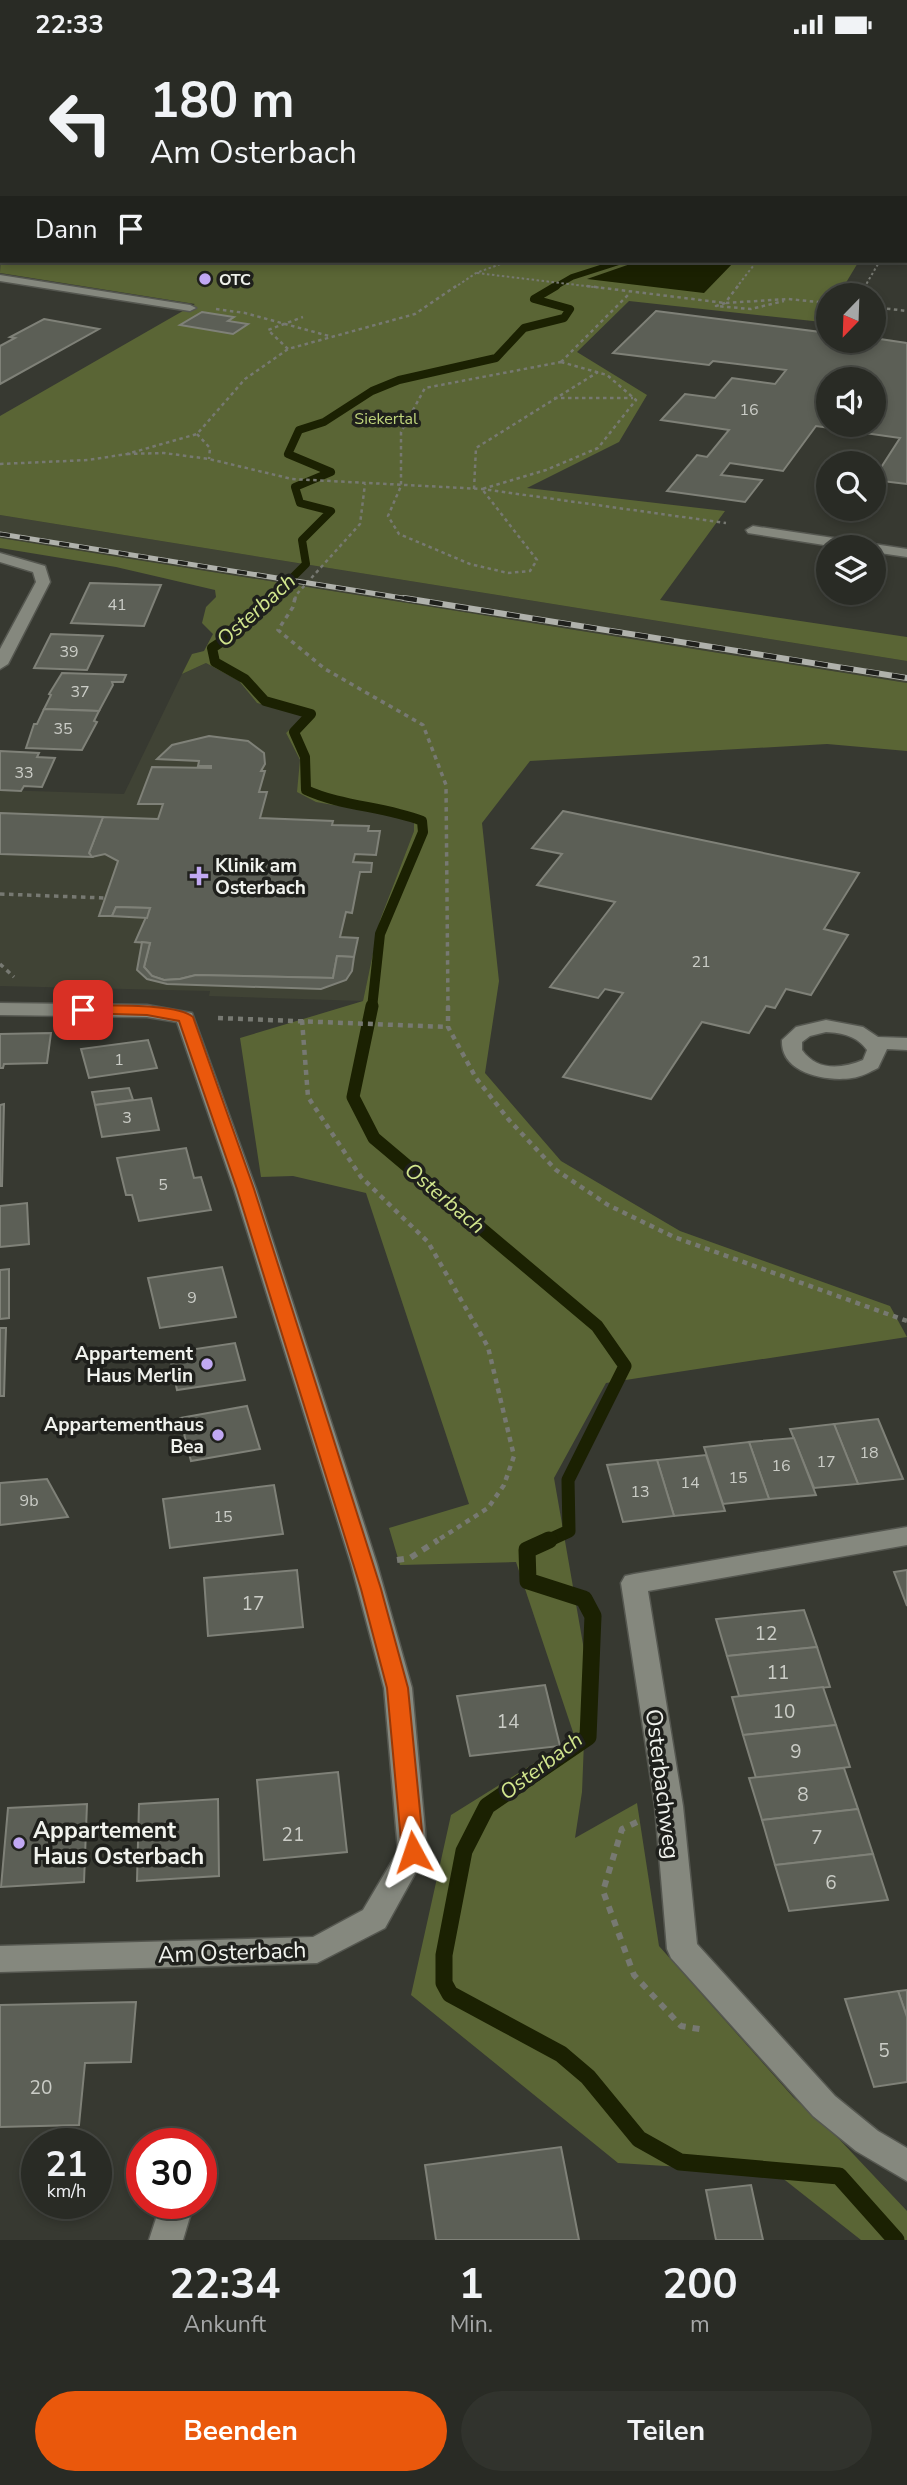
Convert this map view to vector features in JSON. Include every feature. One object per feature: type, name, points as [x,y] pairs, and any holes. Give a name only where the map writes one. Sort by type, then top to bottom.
[{"type":"street","points":[[0,278],[190,308]]},
{"type":"street","points":[[753,530],[907,552]]},
{"type":"street","points":[[0,557],[40,569],[43,582],[0,664]]},
{"type":"street","points":[[0,1009],[147,1010],[185,1017]]},
{"type":"street","name":"Am Osterbach","points":[[0,1959],[317,1950],[374,1919],[413,1852],[398,1688],[364,1564],[245,1189],[185,1017]]},
{"type":"street","points":[[874,1043],[907,1044]]},
{"type":"street","name":"Osterbachweg","points":[[907,1536],[634,1583],[669,1806],[682,1949],[824,2106],[867,2141],[907,2166]]},
{"type":"street","points":[[166,2240],[173,2219]]},
{"type":"path","points":[[127,454],[197,433],[245,379],[288,349],[415,314],[476,272],[503,263]]},
{"type":"path","points":[[755,263],[725,303],[716,306],[733,311],[764,309],[788,299]]},
{"type":"path","points":[[866,283],[877,263]]},
{"type":"path","points":[[476,272],[575,287],[725,303],[788,299],[816,302]]},
{"type":"path","points":[[561,362],[630,293]]},
{"type":"path","points":[[190,308],[226,309],[331,336]]},
{"type":"path","points":[[886,309],[907,311]]},
{"type":"path","points":[[288,349],[268,330],[303,317]]},
{"type":"path","points":[[561,362],[607,375],[636,400],[598,448],[547,470],[482,489],[537,560],[530,571],[508,573],[470,564],[399,534],[388,516],[401,486],[401,432],[425,388],[561,362]]},
{"type":"path","points":[[474,489],[476,448],[598,372]]},
{"type":"path","points":[[553,398],[633,398]]},
{"type":"path","points":[[197,433],[210,448],[209,459]]},
{"type":"path","points":[[0,464],[164,453],[209,459],[292,479],[482,489],[727,523]]},
{"type":"path","points":[[365,484],[360,524],[296,595],[293,607],[278,631],[324,669],[423,725],[446,785],[448,1027],[476,1078],[509,1120],[556,1170],[608,1205],[674,1237],[907,1321]]},
{"type":"path","points":[[0,894],[105,898]]},
{"type":"path","points":[[0,964],[14,977]]},
{"type":"path","points":[[185,1017],[352,1021],[448,1027]]},
{"type":"path","points":[[302,1020],[308,1097],[361,1177],[428,1242],[488,1347],[514,1456],[504,1485],[488,1508],[410,1558],[364,1564]]},
{"type":"shaded area","points":[[633,263],[733,263],[704,293],[587,279]]},
{"type":"shaded area","points":[[0,515],[907,661],[907,683],[0,538]]},
{"type":"shaded area","name":"Klinik am Osterbach","points":[[206,663],[239,681],[257,703],[305,716],[286,733],[300,760],[414,823],[414,831],[380,920],[363,1001],[209,996],[210,991],[0,986],[0,790],[124,794],[182,674]]},
{"type":"green space","name":"Siekertal","points":[[1,263],[858,263],[846,283],[816,283],[816,321],[629,301],[577,352],[647,395],[619,442],[527,488],[725,511],[660,600],[907,637],[907,661],[0,515],[0,416],[195,304],[0,273]]},
{"type":"green space","points":[[0,538],[907,683],[907,751],[827,744],[530,761],[482,823],[499,981],[485,1073],[561,1161],[680,1231],[890,1306],[907,1337],[606,1383],[554,1478],[587,1667],[582,1792],[575,1838],[637,1803],[659,1946],[793,2097],[839,2139],[907,2211],[907,2240],[861,2240],[776,2173],[618,2163],[411,1995],[451,1815],[575,1738],[516,1562],[400,1565],[389,1528],[469,1504],[366,1193],[293,1176],[261,1177],[240,1038],[363,1001],[380,920],[414,831],[414,823],[403,817],[316,802],[297,792],[300,760],[286,733],[304,716],[257,703],[239,681],[206,663],[182,674],[192,654],[204,651],[213,634],[202,623],[206,607],[216,597],[215,590],[116,567],[0,548]]},
{"type":"building","points":[[656,311],[816,331],[816,353],[886,353],[886,340],[907,343],[907,484],[886,482],[886,460],[900,438],[886,436],[886,367],[816,367],[816,426],[783,471],[730,463],[721,475],[762,480],[745,502],[667,491],[697,455],[707,457],[729,430],[661,420],[685,394],[715,398],[732,378],[775,384],[786,370],[713,361],[709,365],[613,353]]},
{"type":"building","points":[[202,312],[234,317],[228,321],[248,324],[233,334],[180,325]]},
{"type":"building","points":[[44,319],[99,329],[0,384],[0,346],[15,338],[10,337]]},
{"type":"building","points":[[90,583],[161,585],[144,626],[71,623]]},
{"type":"building","points":[[51,634],[103,636],[87,670],[34,668]]},
{"type":"building","points":[[62,673],[126,675],[123,682],[112,682],[113,685],[99,711],[44,709],[51,695],[49,694]]},
{"type":"building","points":[[44,709],[99,711],[94,721],[97,722],[82,750],[26,748],[34,724],[37,724]]},
{"type":"building","points":[[209,736],[248,741],[264,753],[265,764],[261,771],[265,771],[259,792],[267,792],[260,818],[333,821],[332,825],[369,826],[368,831],[380,831],[376,855],[355,854],[353,862],[372,863],[371,872],[360,872],[352,913],[346,912],[340,937],[358,938],[354,957],[337,956],[333,978],[196,975],[164,980],[152,976],[144,967],[150,943],[135,942],[150,908],[116,907],[112,916],[99,916],[118,861],[105,854],[92,857],[89,853],[103,817],[158,819],[163,804],[138,804],[152,767],[211,768],[198,766],[199,761],[157,759],[172,745]]},
{"type":"building","points":[[0,751],[39,753],[37,757],[55,758],[42,787],[24,786],[21,791],[0,790]]},
{"type":"building","points":[[563,811],[859,873],[824,929],[848,935],[811,995],[786,989],[775,1008],[766,1006],[749,1033],[702,1022],[651,1099],[563,1077],[623,993],[605,989],[598,998],[550,987],[615,902],[537,885],[562,854],[532,848]]},
{"type":"building","points":[[0,813],[103,817],[89,853],[92,857],[0,854]]},
{"type":"building","points":[[116,907],[150,908],[147,918],[112,916]]},
{"type":"building","points":[[142,942],[150,943],[144,967],[152,976],[164,980],[196,975],[333,978],[337,956],[354,957],[352,971],[346,980],[321,989],[167,984],[147,979],[137,970]]},
{"type":"building","points":[[51,1033],[47,1063],[4,1064],[3,1068],[0,1068],[0,1034]]},
{"type":"building","points":[[148,1040],[157,1068],[89,1078],[81,1049]]},
{"type":"building","points":[[129,1088],[133,1100],[95,1105],[92,1092]]},
{"type":"building","points":[[151,1098],[159,1130],[102,1137],[95,1105]]},
{"type":"building","points":[[4,1104],[2,1186],[0,1186],[0,1105]]},
{"type":"building","points":[[186,1148],[194,1178],[201,1177],[211,1210],[139,1221],[132,1195],[126,1195],[117,1158]]},
{"type":"building","points":[[27,1203],[29,1244],[0,1247],[0,1206]]},
{"type":"building","points":[[222,1267],[236,1317],[160,1328],[148,1278]]},
{"type":"building","points":[[9,1269],[9,1318],[0,1319],[0,1270]]},
{"type":"building","points":[[0,1328],[6,1328],[4,1396],[0,1396]]},
{"type":"building","points":[[235,1343],[245,1380],[177,1390],[169,1353]]},
{"type":"building","points":[[247,1406],[260,1449],[191,1461],[180,1418]]},
{"type":"building","points":[[878,1419],[903,1479],[858,1484],[834,1424]]},
{"type":"building","points":[[834,1424],[858,1484],[814,1488],[790,1429]]},
{"type":"building","points":[[794,1438],[816,1495],[769,1499],[749,1442]]},
{"type":"building","points":[[749,1442],[769,1499],[723,1504],[704,1447]]},
{"type":"building","points":[[706,1455],[725,1511],[674,1516],[657,1460]]},
{"type":"building","points":[[657,1460],[674,1516],[623,1522],[607,1465]]},
{"type":"building","points":[[47,1479],[68,1517],[0,1525],[0,1483]]},
{"type":"building","points":[[274,1485],[283,1534],[170,1548],[163,1499]]},
{"type":"building","points":[[297,1570],[303,1627],[208,1636],[204,1578]]},
{"type":"building","points":[[907,1570],[907,1606],[894,1572]]},
{"type":"building","points":[[804,1610],[817,1647],[727,1656],[716,1619]]},
{"type":"building","points":[[817,1647],[830,1687],[739,1696],[727,1656]]},
{"type":"building","points":[[545,1685],[560,1746],[470,1756],[457,1696]]},
{"type":"building","points":[[823,1687],[836,1725],[743,1735],[732,1697]]},
{"type":"building","points":[[836,1725],[850,1767],[756,1778],[743,1735]]},
{"type":"building","points":[[844,1768],[858,1809],[762,1820],[749,1778]]},
{"type":"building","points":[[338,1772],[347,1852],[264,1860],[257,1780]]},
{"type":"building","points":[[218,1799],[219,1876],[137,1881],[139,1804]]},
{"type":"building","points":[[87,1804],[84,1882],[1,1887],[8,1808]]},
{"type":"building","points":[[858,1809],[873,1854],[775,1865],[762,1820]]},
{"type":"building","points":[[873,1854],[888,1900],[789,1911],[775,1865]]},
{"type":"building","points":[[907,1990],[907,2017],[898,1991]]},
{"type":"building","points":[[898,1991],[907,2017],[907,2082],[874,2087],[845,1999]]},
{"type":"building","points":[[136,2002],[131,2062],[85,2063],[79,2125],[0,2127],[0,2005]]},
{"type":"building","points":[[561,2147],[579,2240],[436,2240],[425,2165]]},
{"type":"building","points":[[751,2185],[763,2240],[716,2240],[706,2190]]},
{"type":"waterway","name":"Osterbach","points":[[553,288],[572,277],[616,263]]},
{"type":"waterway","name":"Osterbach","points":[[372,1008],[380,934],[423,832],[422,821],[334,800],[306,790],[305,757],[294,732],[311,714],[265,701],[245,679],[215,662],[212,648],[241,629],[306,564],[302,540],[331,511],[300,503],[295,487],[331,472],[288,454],[299,430],[324,422],[372,391],[399,380],[496,358],[524,328],[564,318],[570,309],[534,299],[556,286]]},
{"type":"waterway","name":"Osterbach","points":[[372,1006],[353,1097],[374,1138],[597,1326],[625,1366],[568,1480],[569,1531],[545,1542]]},
{"type":"waterway","name":"Osterbach","points":[[549,1540],[527,1550],[528,1581],[584,1599],[593,1616],[588,1737],[487,1806],[464,1851],[444,1955],[444,1983],[450,1994],[561,2054],[588,2077],[639,2139],[680,2162],[839,2176],[896,2240]]},
{"type":"railway","points":[[0,534],[415,600]]},
{"type":"railway","points":[[404,598],[907,678]]},
{"type":"place","name":"OTC","points":[[205,279]]},
{"type":"place","name":"Klinik am Osterbach","points":[[199,876]]},
{"type":"place","name":"Appartement Haus Merlin","points":[[207,1364]]},
{"type":"place","name":"Appartementhaus Bea","points":[[218,1435]]},
{"type":"place","name":"Appartement Haus Osterbach","points":[[19,1843]]},
{"type":"route","points":[[83,1010],[147,1010],[185,1017],[245,1189],[371,1589],[398,1688],[413,1852]]}]
